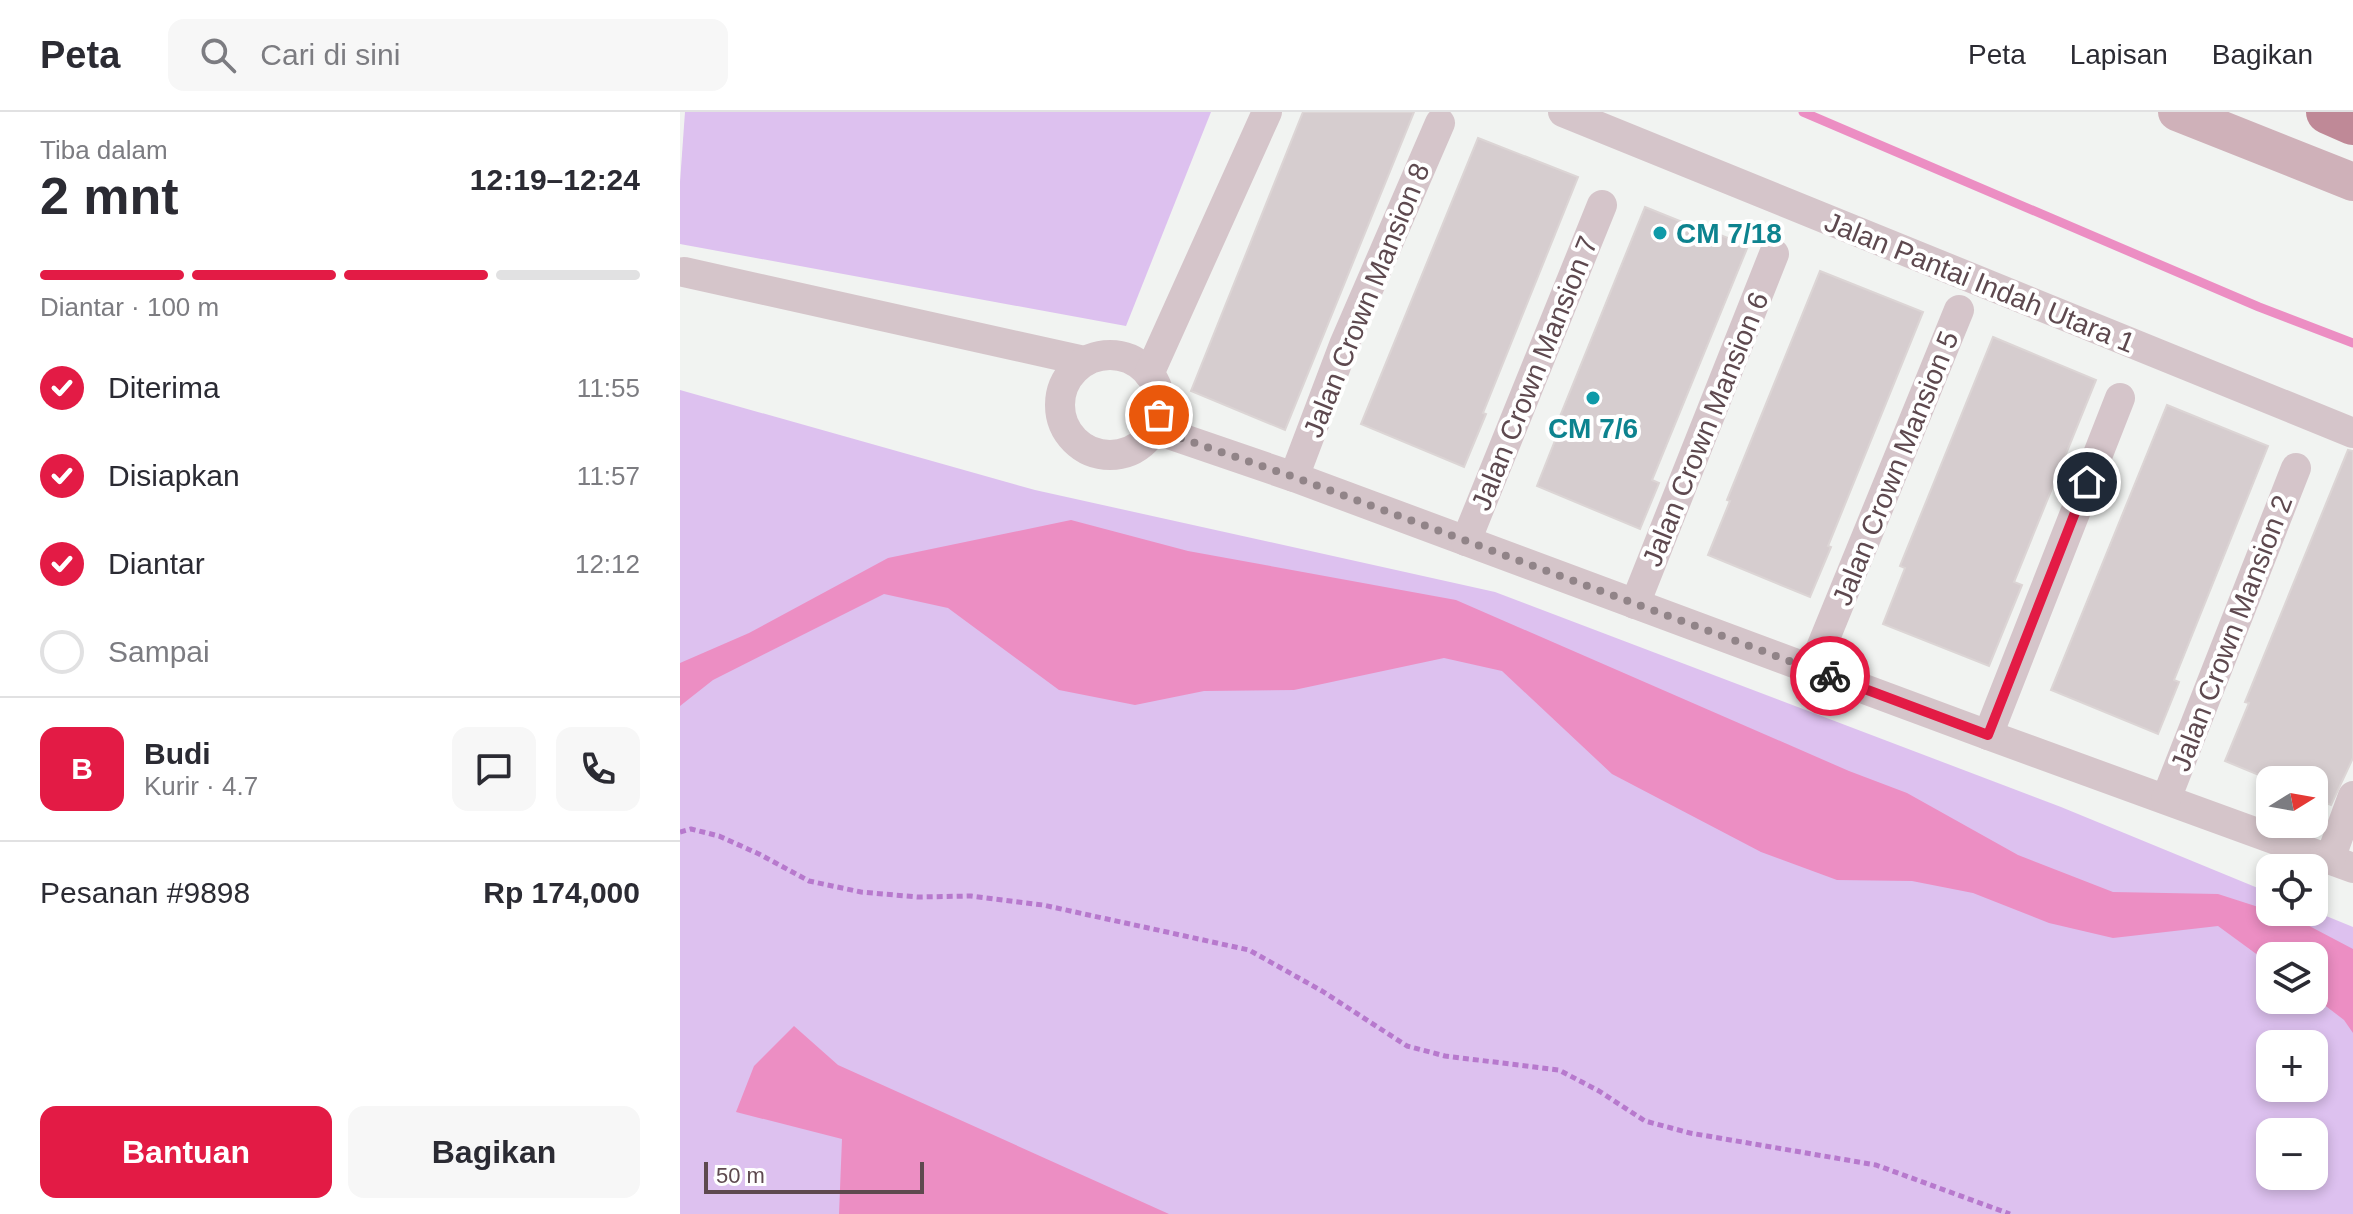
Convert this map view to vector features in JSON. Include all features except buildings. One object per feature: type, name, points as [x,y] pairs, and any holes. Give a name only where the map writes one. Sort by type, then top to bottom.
[{"type":"highway","points":[[2328,112],[2353,123]]},
{"type":"main road","points":[[2177,112],[2353,182]]},
{"type":"street","points":[[1149,374],[1267,112]]},
{"type":"street","name":"Jalan Pantai Indah Utara 1","points":[[1563,112],[2353,433]]},
{"type":"street","name":"Jalan Crown Mansion 8","points":[[1294,477],[1344,345],[1440,123]]},
{"type":"street","name":"Jalan Crown Mansion 7","points":[[1466,541],[1602,205]]},
{"type":"street","name":"Jalan Crown Mansion 6","points":[[1635,604],[1774,254]]},
{"type":"street","points":[[684,272],[1084,361]]},
{"type":"street","name":"Jalan Crown Mansion 5","points":[[1812,670],[1959,310]]},
{"type":"street","points":[[1098,356],[1126,357],[1149,374],[1160,400],[1159,415],[1154,429],[1135,449],[1107,456],[1093,453],[1070,437],[1063,424],[1060,396],[1073,370],[1084,361],[1098,356]]},
{"type":"street","points":[[1988,735],[2120,398]]},
{"type":"street","points":[[1154,429],[1294,477],[2342,863],[2353,796]]},
{"type":"street","name":"Jalan Crown Mansion 2","points":[[2166,799],[2296,468]]},
{"type":"path","points":[[680,832],[691,829],[719,836],[809,881],[861,892],[918,897],[971,896],[1043,905],[1249,950],[1322,991],[1407,1046],[1445,1056],[1559,1070],[1645,1121],[1690,1133],[1876,1165],[2010,1214]]},
{"type":"shaded area","points":[[685,112],[1211,112],[1126,326],[680,244]]},
{"type":"shaded area","points":[[680,390],[1035,490],[1495,592],[2061,807],[2256,887],[2256,926],[2328,926],[2328,917],[2353,927],[2353,1214],[680,1214]]},
{"type":"shaded area","points":[[1071,520],[1188,551],[1456,600],[1849,771],[1907,793],[2018,855],[2113,892],[2218,894],[2256,906],[2256,926],[2309,926],[2353,949],[2353,1033],[2344,1020],[2328,1008],[2328,942],[2256,942],[2256,954],[2218,926],[2113,938],[2049,923],[1973,893],[1912,881],[1837,880],[1761,852],[1612,774],[1502,671],[1444,658],[1294,690],[1204,691],[1135,705],[1059,690],[948,608],[884,594],[713,680],[680,706],[680,663],[749,633],[888,558]]},
{"type":"shaded area","points":[[794,1026],[838,1065],[1169,1214],[839,1214],[842,1139],[736,1112],[754,1066]]},
{"type":"waterway","points":[[1803,112],[2259,307],[2353,343]]},
{"type":"way so far","points":[[1159,415],[1154,429],[1294,477],[1830,676]]},
{"type":"place","name":"CM 7/18","points":[[1660,233]]},
{"type":"place","name":"CM 7/6","points":[[1593,398]]},
{"type":"route","points":[[1830,676],[1988,735],[2087,482]]}]
